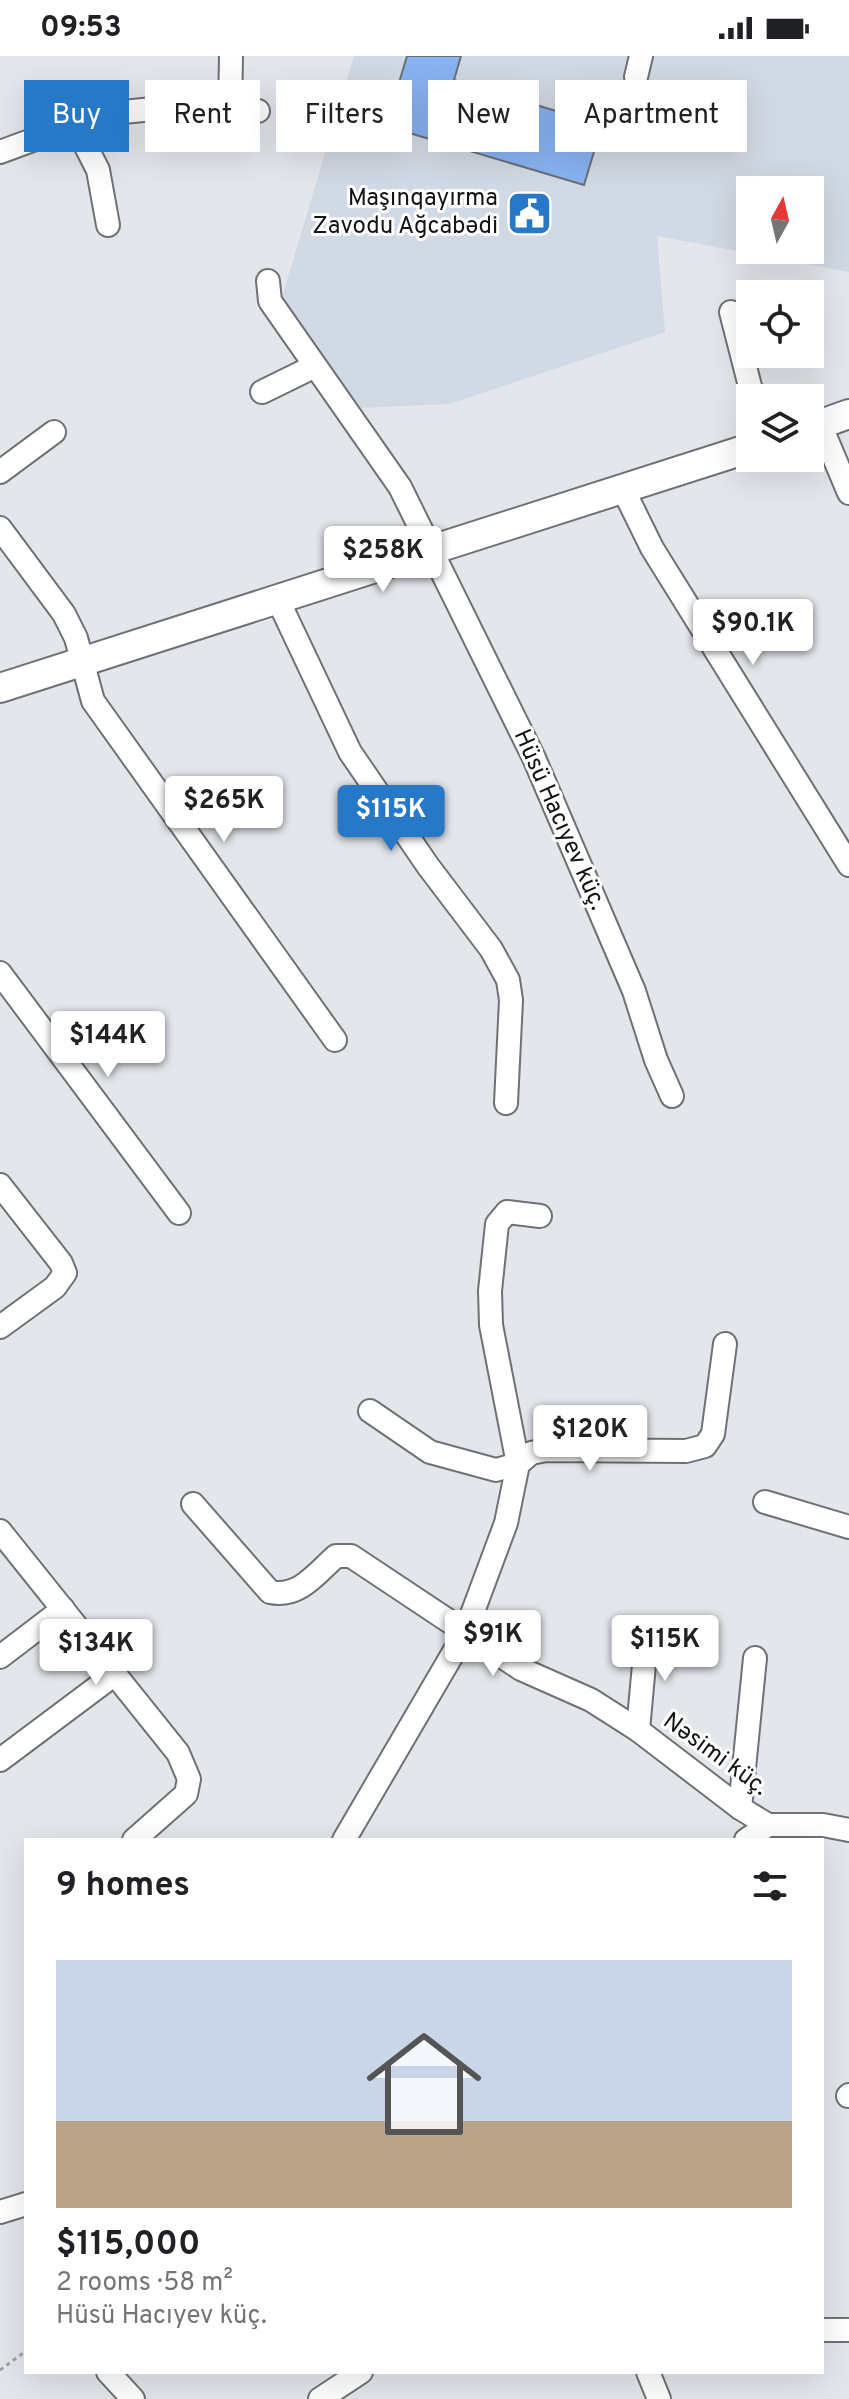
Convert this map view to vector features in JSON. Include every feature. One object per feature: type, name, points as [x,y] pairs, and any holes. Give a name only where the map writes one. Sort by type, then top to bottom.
[{"type":"main road","points":[[824,423],[849,414]]},
{"type":"main road","points":[[0,688],[736,453]]},
{"type":"street","points":[[231,56],[231,80]]},
{"type":"street","points":[[0,152],[24,143]]},
{"type":"street","points":[[89,152],[98,170],[108,225]]},
{"type":"street","name":"Hüsü Hacıyev küç.","points":[[268,281],[270,301],[400,487],[432,551],[534,758],[634,991],[656,1060],[672,1096]]},
{"type":"street","points":[[731,312],[749,384]]},
{"type":"street","points":[[262,392],[315,366]]},
{"type":"street","points":[[0,472],[54,432]]},
{"type":"street","points":[[824,444],[849,493]]},
{"type":"street","points":[[623,489],[652,548],[849,865]]},
{"type":"street","points":[[0,528],[64,614],[76,638],[93,701],[335,1040]]},
{"type":"street","points":[[278,600],[350,752],[428,866],[491,949],[508,980],[511,1000],[506,1103]]},
{"type":"street","points":[[0,973],[179,1213]]},
{"type":"street","points":[[0,1185],[61,1263],[65,1273],[55,1287],[0,1327]]},
{"type":"street","points":[[345,1838],[465,1633],[506,1523],[518,1464],[491,1325],[490,1291],[497,1224],[507,1212],[540,1216]]},
{"type":"street","points":[[370,1411],[430,1452],[496,1470],[518,1464],[531,1453],[546,1450],[686,1451],[705,1446],[713,1434],[725,1344]]},
{"type":"street","points":[[765,1502],[849,1527]]},
{"type":"street","name":"Nəsimi küç.","points":[[193,1504],[270,1592],[285,1595],[296,1591],[336,1556],[351,1556],[521,1669],[591,1700],[638,1730],[740,1808],[768,1825],[823,1825],[849,1830]]},
{"type":"street","points":[[0,1531],[178,1753],[189,1779],[186,1794],[136,1838]]},
{"type":"street","points":[[0,1657],[63,1609]]},
{"type":"street","points":[[638,1730],[647,1632]]},
{"type":"street","points":[[740,1808],[755,1658]]},
{"type":"street","points":[[0,1760],[115,1674]]},
{"type":"street","name":"Nəsimi küç.","points":[[749,1838],[768,1825]]},
{"type":"street","points":[[0,2212],[24,2205]]},
{"type":"street","points":[[824,2330],[849,2330]]},
{"type":"street","points":[[110,2374],[133,2399]]},
{"type":"street","points":[[649,2374],[659,2399]]},
{"type":"street","points":[[320,2399],[352,2385]]},
{"type":"path","points":[[0,2370],[24,2352]]},
{"type":"shaded area","name":"Maşınqayırma Zavodu Ağcabədi","points":[[354,56],[849,56],[849,272],[806,264],[824,264],[824,176],[736,176],[736,251],[657,236],[665,332],[449,404],[360,408],[281,301],[325,152],[412,152],[412,80],[347,80]]},
{"type":"building","points":[[407,56],[461,56],[454,80],[428,80],[428,139],[412,134],[412,80],[400,80]]},
{"type":"building","points":[[539,106],[555,111],[555,152],[594,152],[584,185],[473,152],[539,152]]},
{"type":"place","name":"Maşınqayırma Zavodu Ağcabədi","points":[[529,213]]}]
